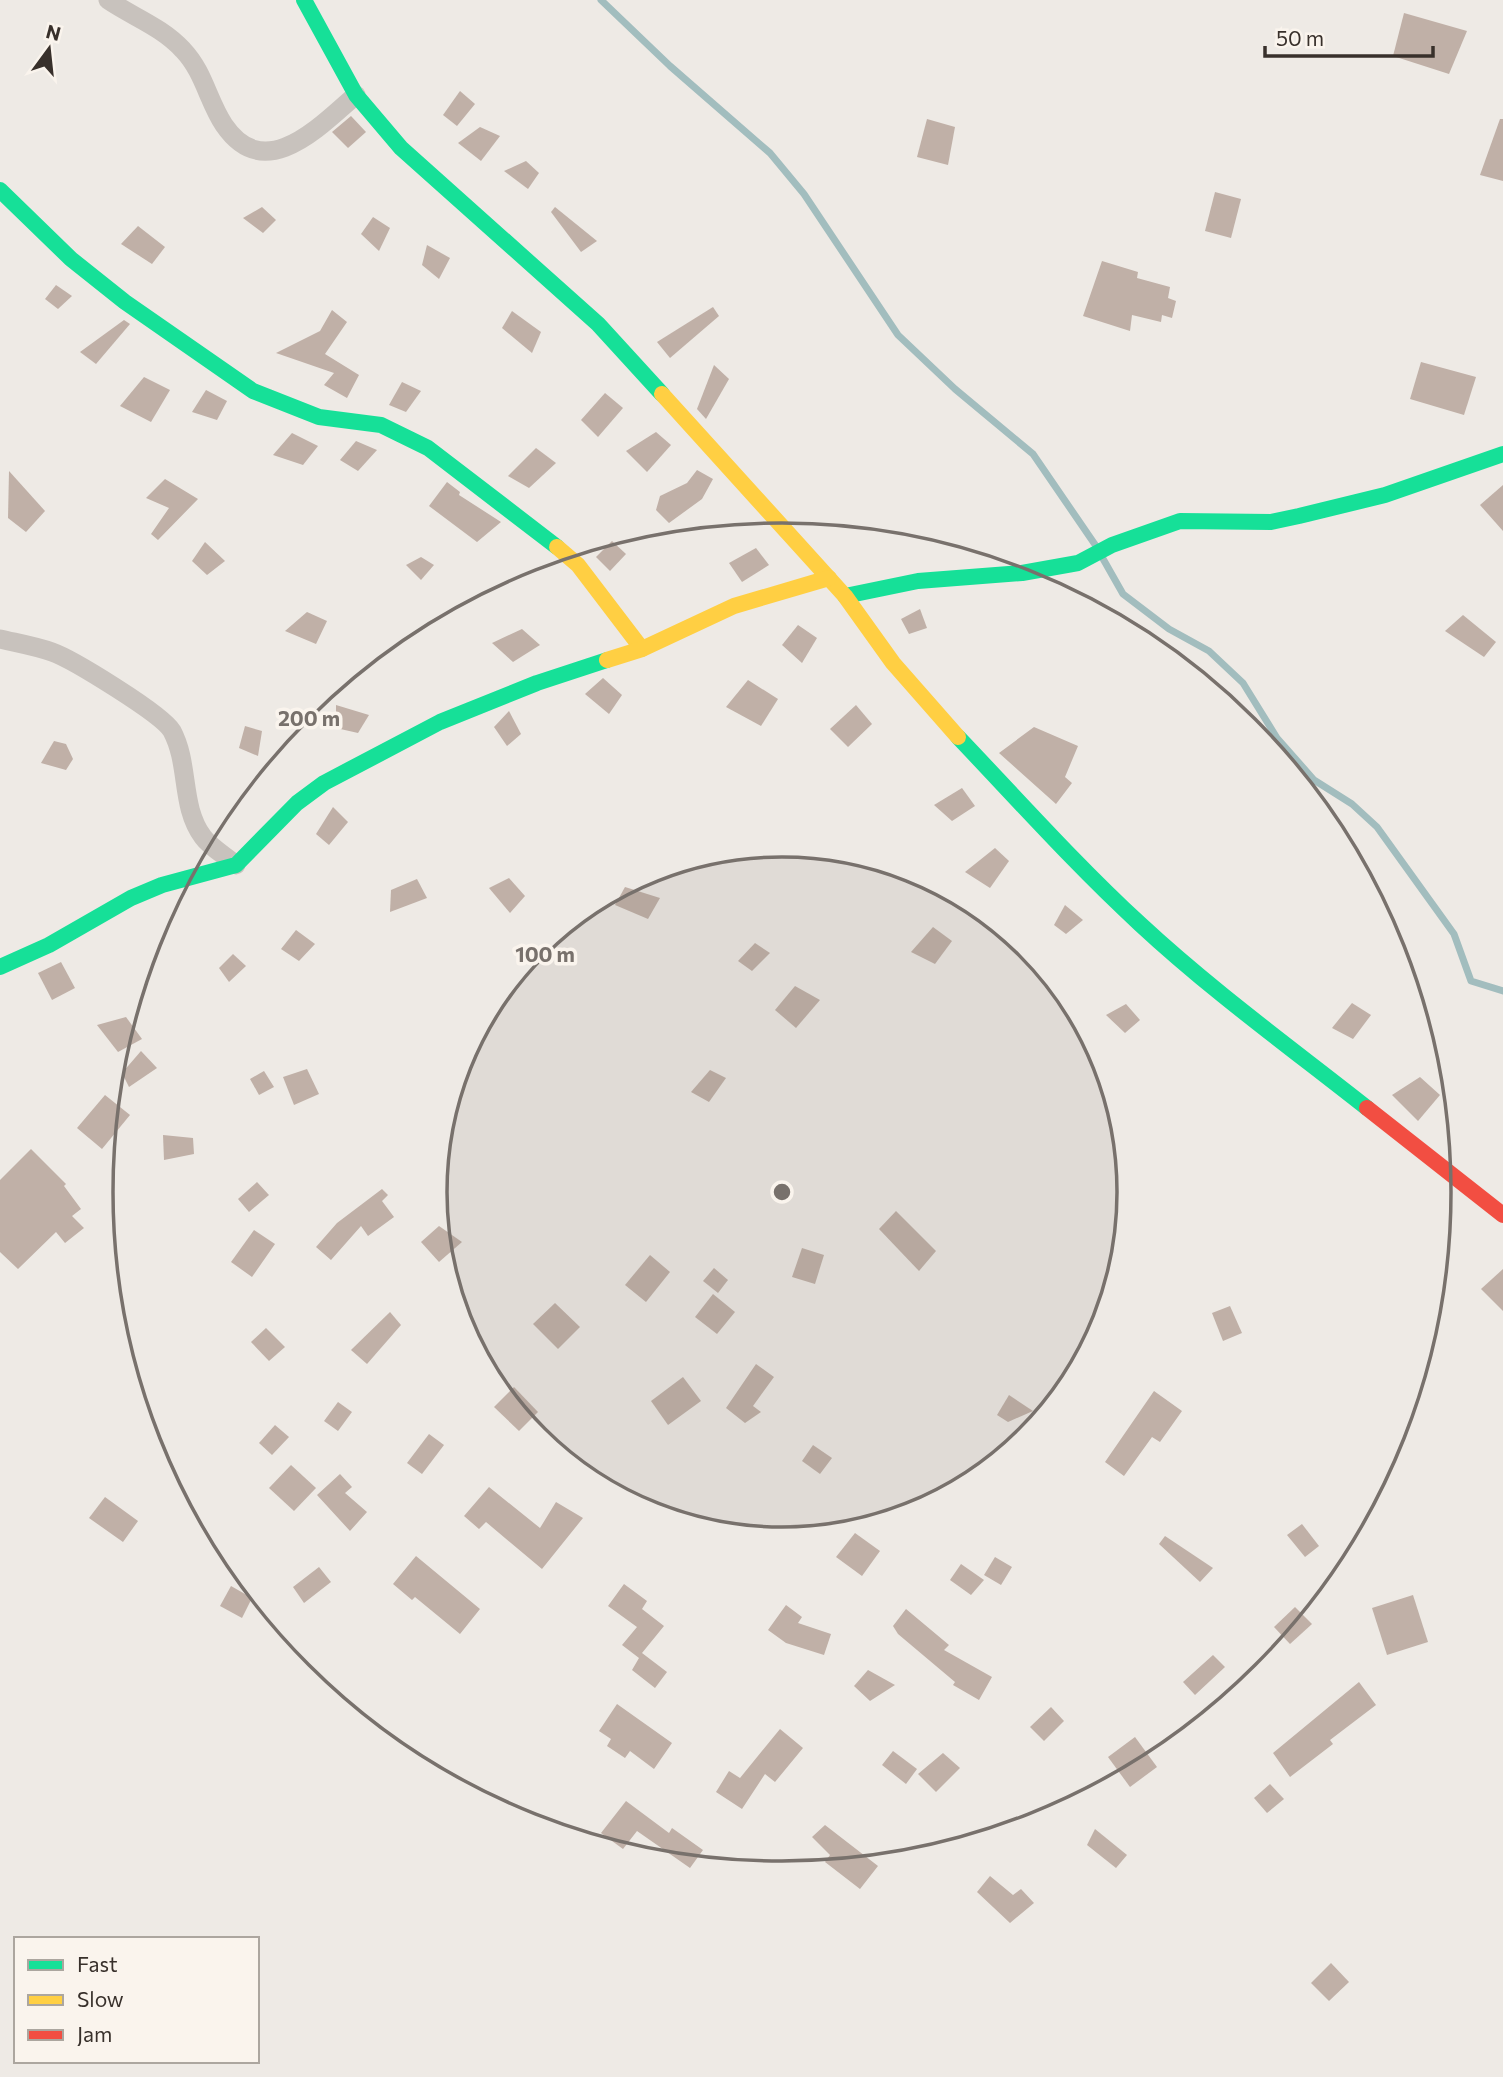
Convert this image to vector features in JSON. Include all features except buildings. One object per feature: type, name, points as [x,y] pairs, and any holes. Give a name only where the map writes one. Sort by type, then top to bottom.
[{"type":"street","points":[[108,0],[138,15],[183,50],[208,87],[223,124],[239,141],[252,149],[268,153],[282,149],[322,123],[356,94]]},
{"type":"street","points":[[304,0],[356,94],[410,156],[598,324],[845,596],[893,663],[929,704],[1077,863],[1141,925],[1271,1034],[1503,1215]]},
{"type":"street","points":[[0,190],[71,259],[103,285],[253,391],[319,417],[381,425],[428,448],[524,519],[578,565],[628,627],[642,649]]},
{"type":"street","points":[[845,596],[918,581],[1022,573],[1078,563],[1112,545],[1180,521],[1271,522],[1299,516],[1385,495],[1503,454]]},
{"type":"street","points":[[0,967],[49,945],[131,898],[162,885],[236,864],[297,803],[348,768],[494,699],[642,649],[734,606],[829,578]]},
{"type":"street","points":[[0,639],[66,659],[156,715],[170,728],[185,770],[188,803],[194,822],[204,839],[236,864]]},
{"type":"waterway","points":[[601,0],[670,66],[770,153],[804,194],[898,335],[955,389],[1033,454],[1096,546]]},
{"type":"waterway","points":[[1102,557],[1123,594],[1169,629],[1209,651],[1243,683],[1277,738],[1314,780],[1352,804],[1377,827],[1454,934],[1471,981],[1503,991]]},
{"type":"traffic: fast","points":[[304,0],[356,95],[401,148],[598,324],[662,394]]},
{"type":"traffic: fast","points":[[0,190],[71,259],[125,302],[253,391],[319,417],[381,425],[428,448],[557,547]]},
{"type":"traffic: fast","points":[[845,596],[918,581],[1022,573],[1078,563],[1112,545],[1180,521],[1271,522],[1299,516],[1385,495],[1503,454]]},
{"type":"traffic: fast","points":[[0,967],[49,945],[131,898],[162,885],[236,865],[297,803],[324,783],[440,722],[537,683],[607,660]]},
{"type":"traffic: fast","points":[[958,737],[1070,856],[1140,924],[1223,995],[1367,1108]]},
{"type":"traffic: slow","points":[[662,394],[845,596],[893,663],[958,737]]},
{"type":"traffic: slow","points":[[557,547],[578,565],[642,649]]},
{"type":"traffic: slow","points":[[607,660],[642,649],[734,606],[829,578]]},
{"type":"traffic: jam","points":[[1367,1108],[1503,1215]]}]
